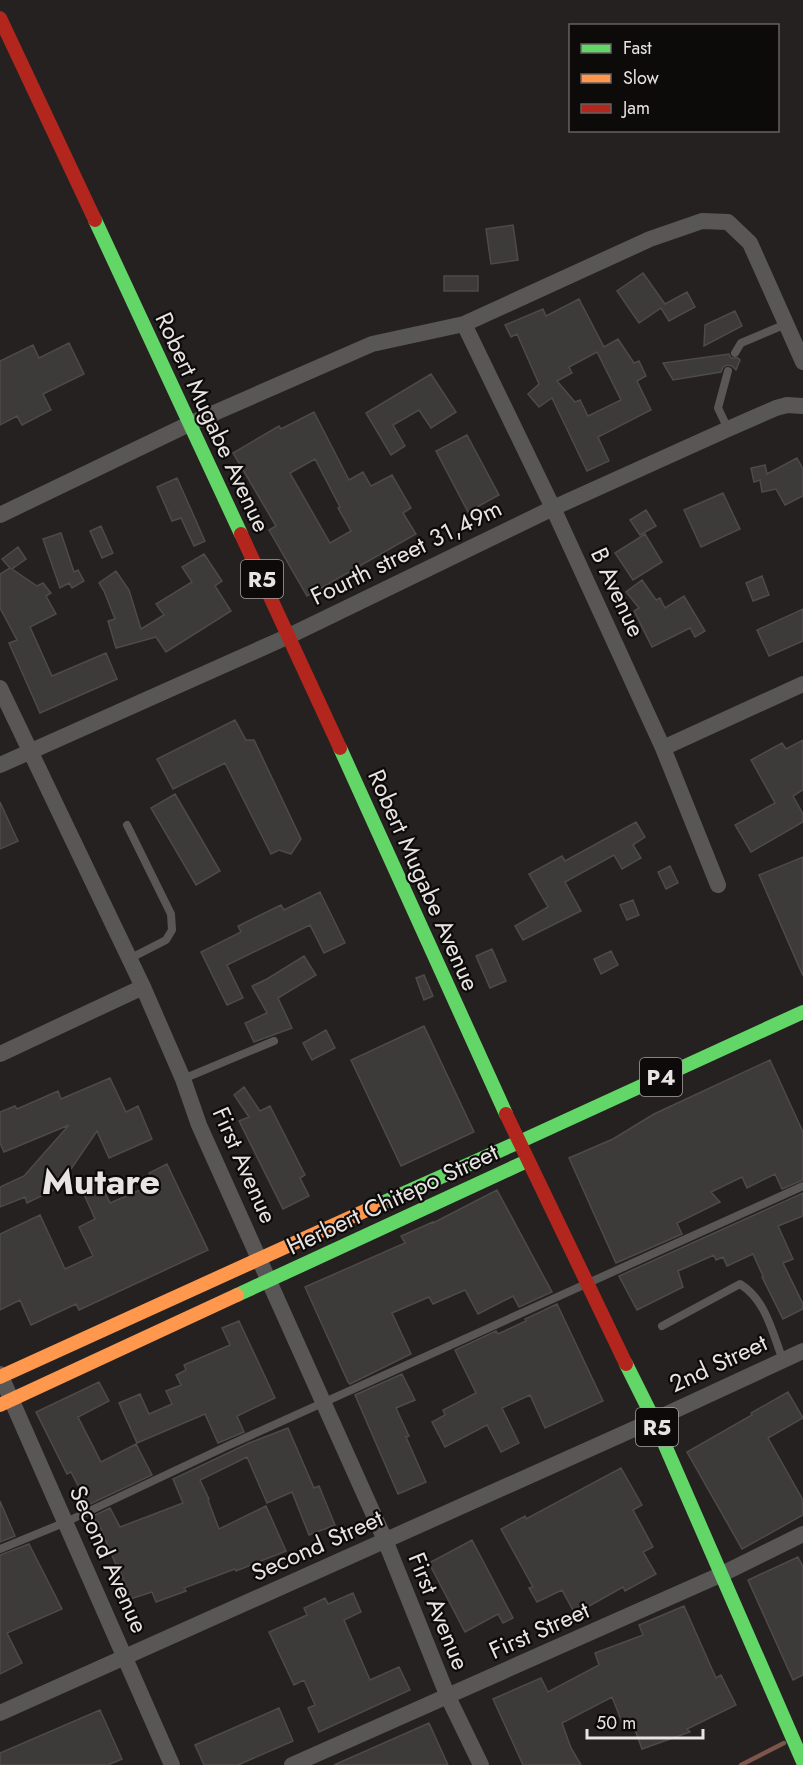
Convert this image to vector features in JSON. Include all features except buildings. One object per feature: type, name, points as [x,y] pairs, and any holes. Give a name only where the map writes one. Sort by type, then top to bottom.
[{"type":"main road","name":"Robert Mugabe Avenue","points":[[0,18],[289,636],[519,1142],[532,1158],[587,1284],[654,1420],[803,1762]]},
{"type":"main road","name":"Herbert Chitepo Street","points":[[0,1376],[803,1012]]},
{"type":"main road","name":"Herbert Chitepo Street","points":[[6,1402],[532,1158]]},
{"type":"street","points":[[0,515],[189,424],[372,344],[464,324],[650,239],[702,221],[728,222],[750,243],[803,362]]},
{"type":"street","name":"B Avenue","points":[[464,324],[553,508],[663,748],[718,885]]},
{"type":"street","name":"Fourth street 31,49m","points":[[0,765],[289,636],[553,508],[728,429],[776,408],[787,405],[803,406]]},
{"type":"street","points":[[663,748],[803,684]]},
{"type":"street","name":"First Avenue","points":[[0,688],[143,987],[183,1079],[198,1125],[260,1258],[385,1540],[448,1697],[481,1765]]},
{"type":"street","points":[[0,1054],[143,987]]},
{"type":"street","name":"2nd Street","points":[[654,1420],[803,1350]]},
{"type":"street","name":"Second Avenue","points":[[0,1376],[6,1402],[66,1522],[172,1765]]},
{"type":"street","name":"Second Street","points":[[0,1713],[654,1420]]},
{"type":"street","name":"First Street","points":[[292,1765],[720,1575],[803,1534]]},
{"type":"lane","points":[[735,353],[741,343],[786,324]]},
{"type":"lane","points":[[728,371],[718,408],[728,429]]},
{"type":"lane","points":[[127,825],[171,914],[172,930],[166,940],[129,959]]},
{"type":"lane","points":[[183,1079],[274,1041]]},
{"type":"lane","points":[[0,1549],[66,1522],[225,1447],[803,1186]]},
{"type":"lane","points":[[662,1326],[740,1284],[751,1291],[763,1308],[783,1360]]},
{"type":"waterway","points":[[741,1765],[784,1743]]},
{"type":"traffic: fast","points":[[95,220],[241,534]]},
{"type":"traffic: fast","points":[[340,748],[506,1114]]},
{"type":"traffic: fast","points":[[519,1142],[803,1012]]},
{"type":"traffic: fast","points":[[380,1204],[519,1142]]},
{"type":"traffic: fast","points":[[237,1295],[527,1161]]},
{"type":"traffic: fast","points":[[626,1364],[654,1420],[803,1762]]},
{"type":"traffic: slow","points":[[0,1377],[380,1204]]},
{"type":"traffic: slow","points":[[0,1405],[237,1295]]},
{"type":"traffic: jam","points":[[0,18],[95,220]]},
{"type":"traffic: jam","points":[[241,534],[340,748]]},
{"type":"traffic: jam","points":[[506,1114],[626,1364]]},
{"type":"district","name":"Mutare","points":[[101,1181]]}]
